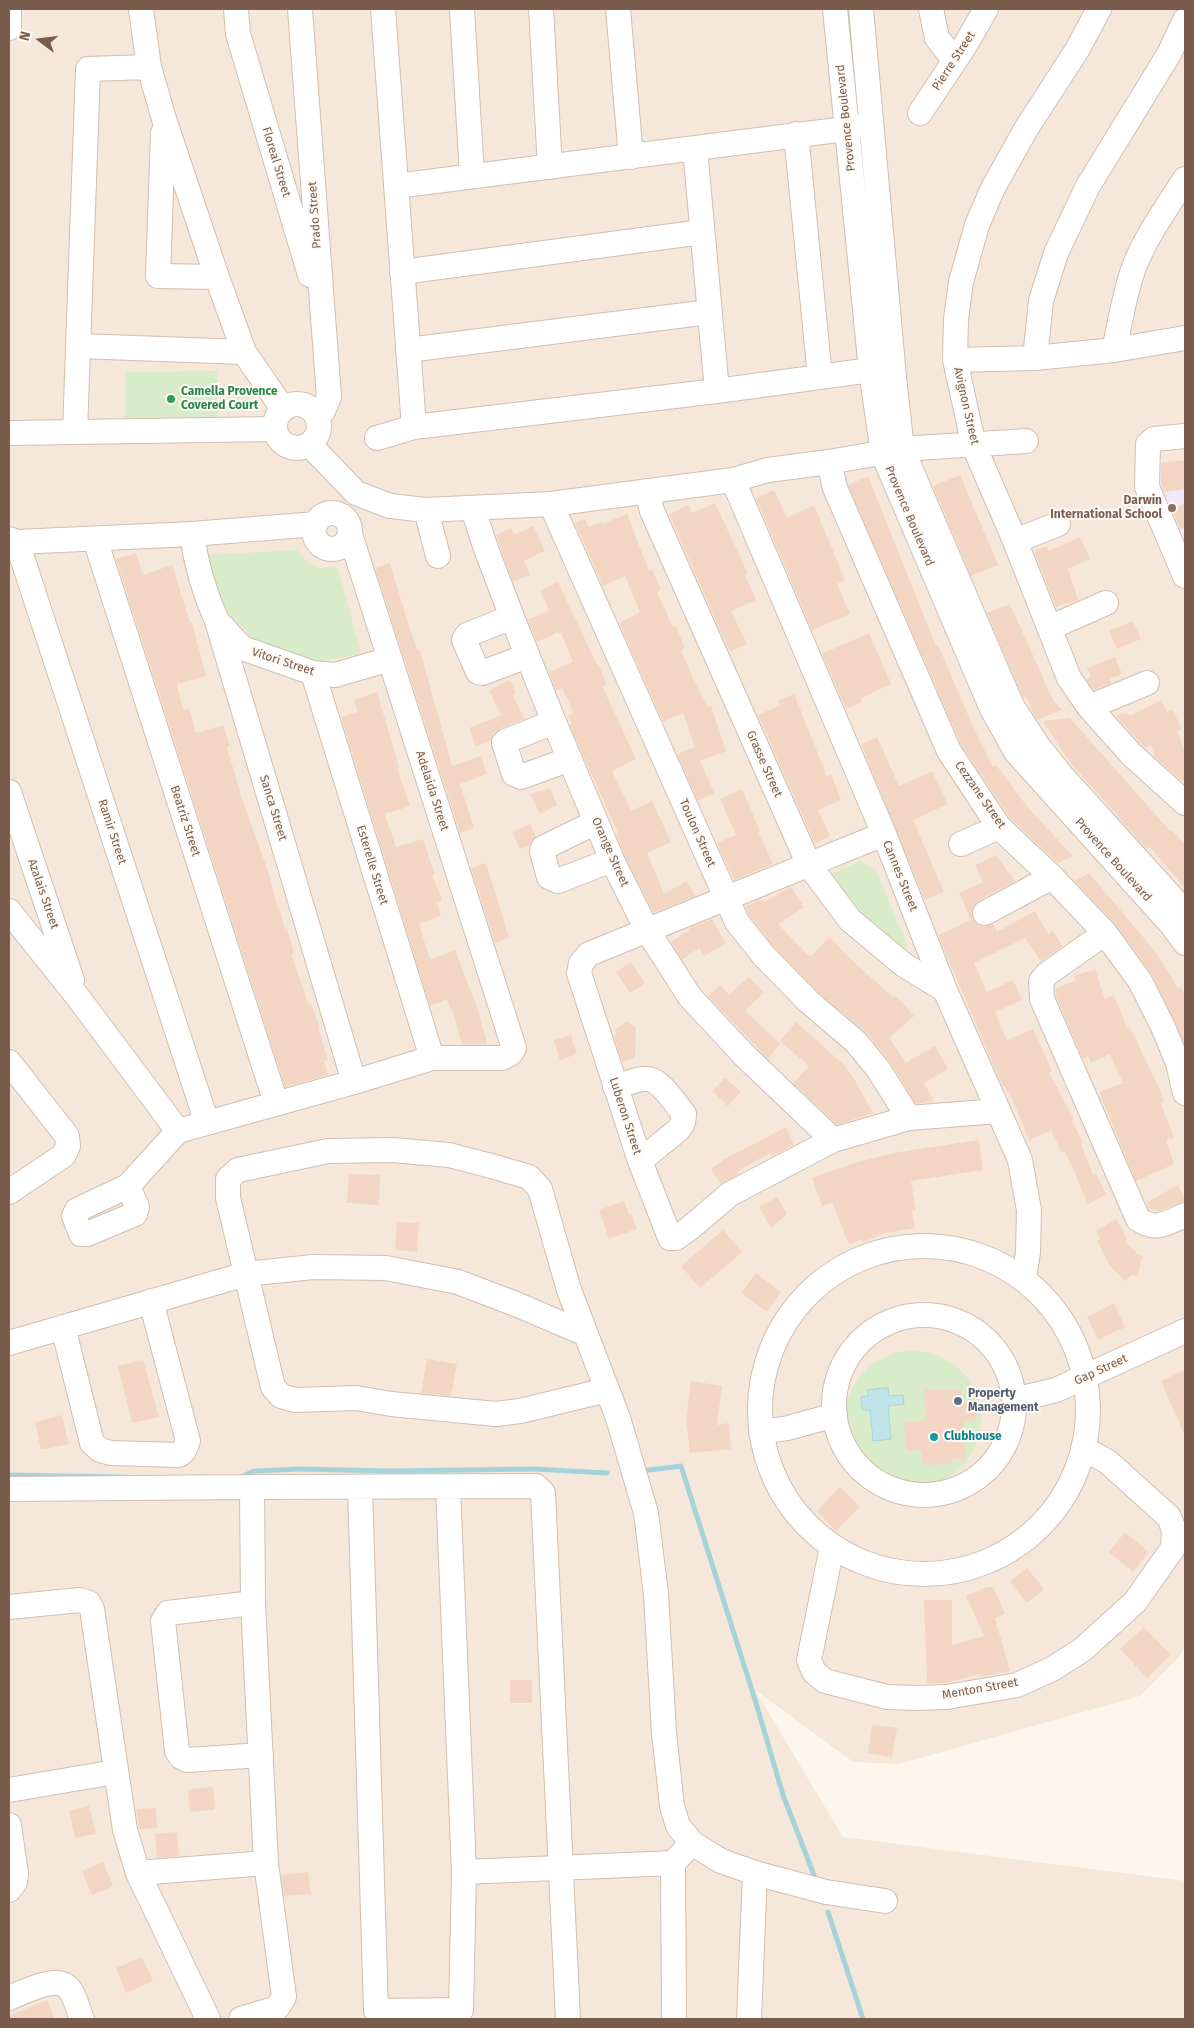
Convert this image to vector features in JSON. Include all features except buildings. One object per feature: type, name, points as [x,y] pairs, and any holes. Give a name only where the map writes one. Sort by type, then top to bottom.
[{"type":"street","points":[[9,9],[9,28]]},
{"type":"street","points":[[9,433],[75,432],[279,419],[290,405],[305,405],[316,416],[319,423],[318,431],[315,438],[309,444],[302,447],[287,445],[281,441],[279,419],[244,352],[164,119],[149,67],[141,9]]},
{"type":"street","name":"Floreal Street","points":[[236,9],[238,34],[322,315]]},
{"type":"street","name":"Prado Street","points":[[300,9],[329,397],[323,411],[316,416]]},
{"type":"street","points":[[383,9],[414,427]]},
{"type":"street","points":[[462,9],[472,176]]},
{"type":"street","points":[[541,9],[550,167]]},
{"type":"street","points":[[618,9],[631,157]]},
{"type":"street","name":"Provence Boulevard","points":[[836,9],[871,370],[892,451],[992,709],[1016,752],[1171,924],[1185,943]]},
{"type":"street","name":"Provence Boulevard","points":[[861,9],[894,376],[892,451],[1012,706],[1038,746],[1062,776],[1185,912]]},
{"type":"street","points":[[931,9],[937,38],[955,61]]},
{"type":"street","name":"Pierre Street","points":[[920,113],[955,61],[986,9]]},
{"type":"street","name":"Avignon Street","points":[[1099,9],[1077,50],[1026,129],[993,188],[977,225],[961,282],[956,319],[955,360],[974,446],[1015,541],[1069,678],[1090,707],[1131,754],[1184,799]]},
{"type":"street","points":[[1035,358],[1041,301],[1056,253],[1088,186],[1169,54],[1185,20]]},
{"type":"street","points":[[75,432],[88,69],[149,67]]},
{"type":"street","points":[[164,119],[158,276],[217,277]]},
{"type":"street","points":[[396,186],[695,149],[796,134],[873,126]]},
{"type":"street","points":[[796,134],[820,377]]},
{"type":"street","points":[[695,149],[716,391]]},
{"type":"street","points":[[1114,350],[1124,300],[1134,268],[1157,224],[1185,180]]},
{"type":"street","points":[[402,272],[702,232]]},
{"type":"street","points":[[408,350],[709,312]]},
{"type":"street","points":[[955,360],[1035,358],[1114,350],[1185,338]]},
{"type":"street","points":[[78,346],[244,352]]},
{"type":"street","points":[[377,438],[414,427],[716,391],[871,370]]},
{"type":"street","points":[[1183,563],[1147,487],[1148,444],[1154,439],[1185,436]]},
{"type":"street","points":[[309,444],[356,493],[390,506],[426,510],[551,504],[733,480],[768,470],[892,451],[1026,441]]},
{"type":"street","name":"Cezzane Street","points":[[829,462],[835,488],[949,751],[999,827],[1052,877],[1105,933],[1140,981],[1178,1063],[1185,1092]]},
{"type":"street","name":"Cannes Street","points":[[733,480],[884,834],[945,990],[1020,1160],[1029,1210],[1028,1252],[1024,1280]]},
{"type":"street","name":"Grasse Street","points":[[647,491],[652,511],[809,865],[850,920],[904,965],[945,990]]},
{"type":"street","points":[[347,525],[330,513],[321,516],[314,530],[317,542],[333,549],[344,545],[347,525],[356,493]]},
{"type":"street","name":"Toulon Street","points":[[551,504],[737,922],[764,956],[808,1001],[856,1042],[878,1069],[909,1118]]},
{"type":"street","name":"Orange Street","points":[[473,509],[486,549],[554,722],[612,860],[648,930],[690,997],[744,1055],[833,1140]]},
{"type":"street","points":[[426,510],[438,556]]},
{"type":"street","points":[[13,541],[192,534],[316,524]]},
{"type":"street","points":[[1015,541],[1058,524]]},
{"type":"street","name":"Adelaida Street","points":[[347,525],[514,1048],[510,1054],[502,1058],[432,1058]]},
{"type":"street","name":"Sanca Street","points":[[192,534],[195,562],[217,621],[354,1082]]},
{"type":"street","name":"Beatriz Street","points":[[94,539],[276,1103]]},
{"type":"street","name":"Ramir Street","points":[[13,541],[207,1123]]},
{"type":"street","points":[[1049,628],[1106,603]]},
{"type":"street","points":[[512,617],[466,635],[464,640],[478,672],[482,673],[527,656]]},
{"type":"street","name":"Vitori Street","points":[[217,621],[242,648],[312,673],[335,675],[390,659]]},
{"type":"street","name":"Esterelle Street","points":[[312,673],[432,1058]]},
{"type":"street","points":[[1090,707],[1147,683]]},
{"type":"street","points":[[554,722],[506,741],[503,747],[514,774],[521,776],[570,759]]},
{"type":"street","name":"Azalais Street","points":[[9,792],[77,996]]},
{"type":"street","points":[[596,822],[543,848],[542,852],[549,878],[558,881],[612,860]]},
{"type":"street","points":[[961,844],[999,827]]},
{"type":"street","name":"Luberon Street","points":[[884,834],[589,954],[581,963],[580,973],[615,1087],[640,1161],[670,1238],[676,1238],[690,1228],[730,1194],[833,1140],[909,1118],[998,1111]]},
{"type":"street","points":[[985,914],[1052,877]]},
{"type":"street","points":[[9,911],[77,996],[178,1131]]},
{"type":"street","points":[[1105,933],[1047,974],[1041,981],[1042,999],[1138,1219],[1146,1225],[1156,1227],[1185,1215]]},
{"type":"street","points":[[128,1186],[178,1131],[354,1082],[432,1058]]},
{"type":"street","points":[[9,1064],[67,1136],[68,1146],[64,1155],[9,1192]]},
{"type":"street","points":[[615,1087],[642,1078],[650,1078],[657,1082],[684,1114],[683,1124],[678,1130],[640,1161]]},
{"type":"street","points":[[607,1390],[520,1411],[496,1414],[391,1404],[356,1398],[295,1400],[282,1396],[273,1387],[228,1198],[228,1179],[238,1170],[328,1150],[392,1150],[449,1155],[529,1177],[540,1189],[569,1290],[618,1418],[646,1513],[656,1594],[664,1733],[672,1806],[678,1826],[692,1844],[722,1861],[755,1873],[826,1892],[885,1901]]},
{"type":"street","points":[[911,1246],[959,1249],[982,1256],[1004,1266],[1041,1295],[1056,1314],[1069,1334],[1078,1355],[1084,1378],[1087,1409],[1083,1448],[1074,1475],[1060,1501],[1042,1523],[1021,1542],[996,1557],[970,1568],[941,1574],[913,1574],[884,1570],[857,1561],[832,1547],[810,1529],[787,1501],[767,1459],[761,1432],[762,1384],[768,1360],[777,1338],[789,1317],[804,1298],[822,1281],[864,1257],[887,1250],[911,1246]]},
{"type":"street","points":[[9,1343],[246,1274],[313,1268],[386,1268],[458,1282],[586,1334]]},
{"type":"street","points":[[63,1327],[92,1444],[100,1450],[111,1452],[178,1455],[184,1451],[188,1441],[151,1301]]},
{"type":"street","points":[[936,1315],[962,1322],[985,1338],[1002,1359],[1011,1378],[1014,1400],[1011,1431],[1005,1445],[988,1469],[965,1486],[938,1495],[909,1495],[881,1485],[858,1467],[842,1443],[834,1415],[836,1388],[845,1362],[861,1340],[883,1325],[909,1316],[936,1315]]},
{"type":"street","name":"Gap Street","points":[[1014,1400],[1056,1390],[1185,1331]]},
{"type":"street","points":[[761,1432],[788,1428],[834,1415]]},
{"type":"street","name":"Menton Street","points":[[832,1547],[809,1660],[814,1672],[825,1681],[887,1697],[918,1698],[947,1696],[1017,1685],[1052,1669],[1082,1650],[1135,1602],[1173,1548],[1174,1530],[1170,1517],[1108,1462],[1083,1448]]},
{"type":"street","points":[[9,1489],[536,1486],[543,1493],[568,2019]]},
{"type":"street","points":[[360,1487],[376,2011],[461,2010],[464,1872],[448,1487]]},
{"type":"street","points":[[241,2019],[278,2008],[284,1996],[266,1863],[253,1603],[252,1488]]},
{"type":"street","points":[[9,1607],[80,1600],[89,1603],[92,1609],[125,1830],[138,1873],[208,2019]]},
{"type":"street","points":[[253,1603],[168,1613],[163,1621],[177,1751],[181,1757],[187,1760],[261,1755]]},
{"type":"street","points":[[9,1790],[115,1772]]},
{"type":"street","points":[[9,1825],[16,1874],[15,1882],[9,1890]]},
{"type":"street","points":[[464,1872],[673,1863],[692,1844]]},
{"type":"street","points":[[138,1873],[266,1863]]},
{"type":"street","points":[[673,1863],[674,2019]]},
{"type":"street","points":[[749,2019],[755,1873]]},
{"type":"street","points":[[9,1998],[55,1982],[63,1983],[70,1989],[82,2019]]},
{"type":"shaded area","points":[[9,9],[1185,9],[1185,1647],[1178,1658],[1140,1696],[899,1764],[853,1762],[755,1690],[843,1837],[1185,1881],[1185,2019],[9,2019]]},
{"type":"shaded area","name":"Darwin International School","points":[[1185,460],[1185,548],[1176,550],[1152,465]]},
{"type":"green space","name":"Camella Provence Covered Court","points":[[217,371],[217,425],[125,426],[125,372]]},
{"type":"green space","points":[[297,550],[308,562],[317,568],[338,568],[360,650],[359,654],[319,662],[257,642],[226,611],[217,596],[207,555]]},
{"type":"green space","points":[[860,861],[876,870],[907,945],[905,950],[897,954],[891,952],[827,876]]},
{"type":"green space","points":[[913,1351],[939,1356],[951,1362],[961,1371],[970,1381],[976,1393],[981,1419],[976,1445],[970,1457],[961,1467],[951,1476],[939,1482],[913,1487],[887,1482],[875,1476],[865,1467],[856,1457],[850,1445],[845,1419],[850,1393],[856,1381],[865,1371],[875,1362],[887,1356]]},
{"type":"water","points":[[888,1388],[889,1396],[903,1395],[904,1404],[888,1406],[891,1439],[873,1441],[870,1410],[862,1410],[861,1397],[868,1396],[868,1390]]},
{"type":"waterway","points":[[641,1471],[681,1466],[783,1795],[817,1883]]},
{"type":"waterway","points":[[241,1477],[254,1471],[300,1469],[391,1471],[534,1469],[607,1473]]},
{"type":"waterway","points":[[9,1475],[121,1477]]},
{"type":"waterway","points":[[828,1912],[863,2019]]},
{"type":"place","name":"Camella Provence Covered Court","points":[[171,399]]},
{"type":"place","name":"Darwin International School","points":[[1172,508]]},
{"type":"place","name":"Property Management","points":[[958,1401]]},
{"type":"place","name":"Clubhouse","points":[[934,1437]]}]
